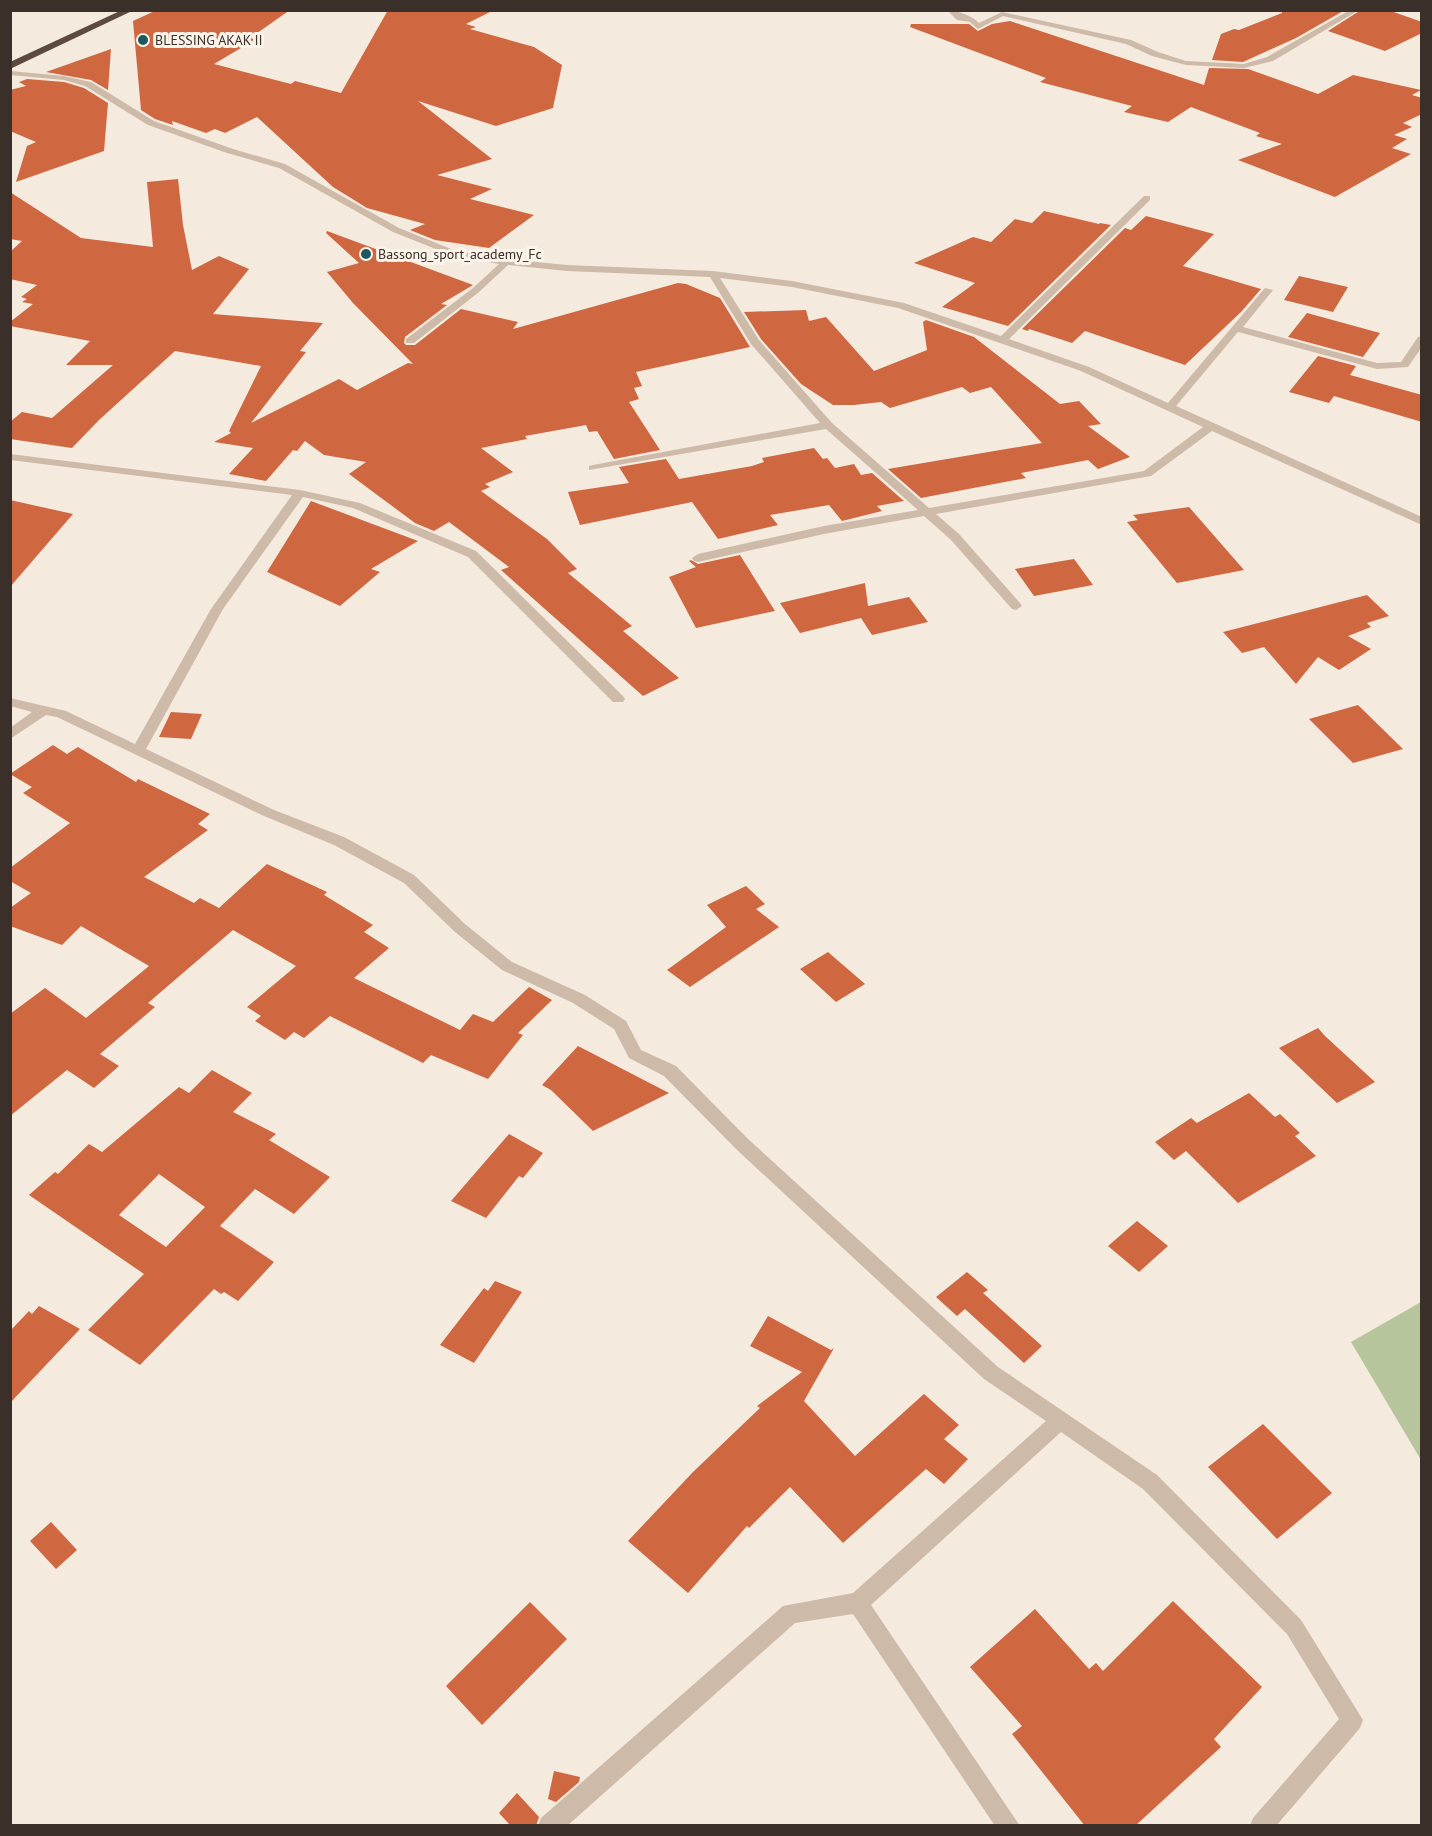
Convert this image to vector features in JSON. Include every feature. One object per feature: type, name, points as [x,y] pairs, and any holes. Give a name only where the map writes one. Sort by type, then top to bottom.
[{"type":"highway","points":[[10,66],[130,10]]},
{"type":"street","points":[[950,10],[960,18],[972,20],[978,27],[1002,14],[1128,42],[1155,54],[1185,63],[1244,66],[1270,59],[1356,10]]},
{"type":"street","points":[[10,73],[54,77],[88,84],[152,123],[230,151],[282,166],[396,230],[454,253],[506,262],[567,268],[713,274],[792,284],[878,300],[1004,339],[1085,369],[1422,522]]},
{"type":"street","points":[[1004,339],[1147,198]]},
{"type":"street","points":[[410,341],[476,290],[506,262]]},
{"type":"street","points":[[713,274],[755,342],[828,425],[955,537],[1016,606]]},
{"type":"street","points":[[1169,408],[1268,290]]},
{"type":"street","points":[[1236,328],[1377,366],[1404,364],[1422,339]]},
{"type":"street","points":[[593,468],[828,425]]},
{"type":"street","points":[[698,558],[824,530],[1147,474],[1210,427]]},
{"type":"street","points":[[10,457],[300,493],[356,505],[472,554],[618,699]]},
{"type":"street","points":[[138,750],[217,609],[300,493]]},
{"type":"street","points":[[10,702],[61,714],[269,813],[339,841],[410,879],[460,928],[507,966],[579,999],[620,1025],[635,1054],[670,1071],[742,1144],[991,1373],[1150,1482],[1294,1627],[1352,1720],[1261,1826]]},
{"type":"street","points":[[10,735],[44,710]]},
{"type":"street","points":[[549,1826],[790,1613],[858,1603],[1060,1421]]},
{"type":"street","points":[[858,1603],[1009,1826]]},
{"type":"green space","points":[[1421,1302],[1421,1460],[1351,1342]]},
{"type":"building","points":[[157,10],[290,10],[250,38],[256,39],[214,64],[291,84],[295,81],[341,93],[388,10],[494,10],[466,24],[476,27],[470,29],[534,47],[562,65],[553,108],[496,126],[418,101],[492,159],[437,175],[492,189],[470,199],[534,215],[489,248],[435,240],[410,230],[425,224],[367,208],[333,187],[257,117],[225,133],[215,129],[206,133],[172,121],[173,125],[155,119],[141,110],[133,21]]},
{"type":"building","points":[[1282,10],[1345,10],[1296,38],[1243,62],[1212,60],[1221,34],[1234,29],[1239,30],[1282,13]]},
{"type":"building","points":[[1361,10],[1388,10],[1422,22],[1422,33],[1385,51],[1328,31]]},
{"type":"building","points":[[1010,21],[1204,85],[1209,68],[1248,69],[1318,94],[1353,75],[1421,90],[1412,95],[1422,98],[1422,114],[1403,123],[1412,127],[1394,135],[1407,139],[1392,148],[1411,154],[1335,197],[1238,160],[1282,144],[1256,136],[1260,133],[1191,107],[1168,122],[1124,112],[1132,106],[1040,82],[1046,78],[910,27],[911,24],[969,24],[978,31],[992,24]]},
{"type":"building","points":[[111,49],[108,90],[91,80],[46,72]]},
{"type":"building","points":[[27,79],[64,82],[84,88],[108,103],[104,151],[16,182],[27,146],[36,142],[10,131],[10,90],[26,86],[19,82]]},
{"type":"building","points":[[178,179],[183,225],[192,270],[219,256],[249,269],[213,314],[323,323],[300,351],[306,352],[251,423],[339,379],[357,390],[408,363],[413,364],[353,303],[327,272],[359,263],[326,233],[327,231],[473,285],[441,304],[447,305],[405,337],[406,345],[415,345],[461,309],[518,322],[513,329],[678,283],[720,298],[750,347],[636,372],[642,386],[634,388],[639,399],[629,402],[660,450],[614,459],[597,431],[589,432],[586,425],[525,436],[527,439],[481,448],[513,472],[485,484],[490,487],[481,491],[547,539],[577,569],[568,573],[632,626],[623,631],[679,678],[643,696],[501,570],[509,567],[449,522],[434,531],[415,523],[349,474],[366,462],[324,455],[305,441],[297,451],[293,450],[266,481],[229,474],[253,448],[214,442],[231,433],[229,431],[261,366],[175,351],[99,420],[72,448],[10,439],[10,422],[22,412],[52,418],[113,365],[66,365],[90,341],[10,326],[10,322],[33,304],[22,302],[27,299],[21,297],[37,285],[10,279],[10,252],[22,241],[10,239],[10,192],[81,238],[153,247],[147,182]]},
{"type":"building","points":[[1044,211],[1111,225],[1008,326],[942,307],[975,283],[914,263],[973,237],[991,242],[1015,219],[1032,223]]},
{"type":"building","points":[[1146,216],[1214,234],[1183,266],[1261,289],[1241,312],[1185,365],[1085,331],[1072,343],[1029,329],[1028,331],[1022,329],[1125,228],[1131,230]]},
{"type":"building","points":[[1299,276],[1348,287],[1333,312],[1284,300]]},
{"type":"building","points":[[806,310],[809,321],[826,317],[874,371],[927,350],[923,322],[926,320],[974,337],[1060,404],[1079,401],[1101,424],[1088,426],[1130,457],[1098,469],[1088,460],[1021,473],[1026,478],[921,498],[888,469],[1042,443],[991,387],[970,393],[962,387],[890,408],[881,402],[833,405],[801,384],[761,339],[744,312]]},
{"type":"building","points":[[1307,313],[1380,333],[1363,357],[1288,337]]},
{"type":"building","points":[[1318,356],[1356,366],[1350,375],[1422,395],[1422,422],[1334,396],[1329,403],[1289,392]]},
{"type":"building","points":[[814,448],[835,468],[854,464],[861,475],[872,473],[904,501],[877,506],[882,511],[842,521],[829,505],[770,515],[778,525],[718,539],[692,502],[580,525],[568,492],[629,483],[619,467],[666,459],[679,479],[752,466],[764,462],[762,458]]},
{"type":"building","points":[[10,500],[73,514],[10,587]]},
{"type":"building","points":[[311,501],[418,541],[371,569],[380,572],[340,606],[267,572]]},
{"type":"building","points":[[1189,507],[1244,570],[1177,583],[1127,522],[1138,520],[1133,515]]},
{"type":"building","points":[[740,555],[775,611],[696,628],[669,577],[696,567],[689,561],[691,560],[698,564]]},
{"type":"building","points":[[1074,559],[1093,585],[1034,596],[1015,569]]},
{"type":"building","points":[[865,583],[868,606],[909,597],[928,622],[872,635],[861,618],[800,633],[780,603]]},
{"type":"building","points":[[1367,595],[1389,616],[1367,623],[1371,627],[1348,636],[1371,649],[1339,670],[1318,657],[1296,684],[1264,647],[1242,653],[1223,632]]},
{"type":"building","points":[[1358,705],[1403,749],[1353,763],[1309,719]]},
{"type":"building","points":[[171,712],[202,714],[191,739],[159,737]]},
{"type":"building","points":[[53,745],[67,754],[78,747],[136,782],[138,779],[210,814],[198,824],[208,830],[144,877],[194,903],[200,898],[219,908],[267,864],[327,892],[324,895],[373,925],[364,932],[389,948],[354,978],[460,1030],[473,1014],[493,1022],[529,987],[552,1000],[518,1033],[523,1035],[488,1079],[431,1055],[423,1063],[330,1016],[304,1038],[294,1032],[285,1040],[255,1021],[261,1016],[247,1007],[296,966],[233,930],[148,1003],[155,1007],[100,1054],[119,1066],[94,1088],[67,1070],[10,1116],[10,1014],[45,988],[86,1018],[149,966],[81,926],[62,945],[10,926],[10,908],[31,893],[10,881],[10,868],[70,823],[23,793],[32,787],[10,774]]},
{"type":"building","points":[[746,886],[765,904],[756,909],[779,927],[690,987],[667,970],[726,927],[707,905]]},
{"type":"building","points":[[828,952],[865,984],[836,1002],[800,969]]},
{"type":"building","points":[[1318,1028],[1375,1082],[1337,1103],[1279,1048]]},
{"type":"building","points":[[578,1046],[669,1093],[593,1131],[551,1090],[542,1085]]},
{"type":"building","points":[[212,1070],[252,1093],[233,1112],[276,1134],[269,1140],[330,1177],[294,1214],[255,1189],[220,1226],[274,1262],[238,1301],[214,1289],[140,1365],[88,1330],[144,1274],[29,1195],[55,1172],[58,1174],[89,1144],[102,1152],[179,1087],[189,1093]],"holes":[[[159,1174],[205,1207],[166,1247],[119,1215]]]},
{"type":"building","points":[[1249,1093],[1275,1117],[1280,1114],[1300,1133],[1295,1136],[1316,1156],[1238,1203],[1186,1151],[1174,1160],[1155,1142],[1191,1118],[1197,1123]]},
{"type":"building","points":[[509,1134],[543,1153],[523,1178],[519,1176],[486,1218],[451,1201]]},
{"type":"building","points":[[1137,1221],[1168,1246],[1139,1272],[1108,1246]]},
{"type":"building","points":[[967,1272],[988,1290],[983,1293],[1042,1346],[1024,1363],[965,1309],[957,1316],[936,1297]]},
{"type":"building","points":[[495,1281],[522,1292],[474,1363],[440,1345],[484,1288],[488,1291]]},
{"type":"building","points":[[39,1306],[80,1329],[10,1403],[10,1331],[29,1311],[32,1314]]},
{"type":"building","points":[[768,1316],[831,1350],[834,1348],[804,1401],[855,1456],[924,1394],[959,1425],[944,1439],[968,1459],[944,1484],[926,1469],[843,1543],[790,1487],[749,1528],[747,1526],[688,1593],[628,1541],[693,1472],[760,1408],[757,1406],[802,1372],[750,1346]]},
{"type":"building","points":[[1263,1424],[1332,1493],[1277,1539],[1208,1467]]},
{"type":"building","points":[[51,1522],[77,1550],[56,1569],[30,1541]]},
{"type":"building","points":[[1173,1601],[1262,1687],[1214,1739],[1221,1747],[1135,1826],[1085,1826],[1012,1734],[1022,1726],[970,1667],[1035,1609],[1089,1669],[1096,1663],[1103,1671]]},
{"type":"building","points":[[530,1602],[567,1639],[482,1725],[446,1686]]},
{"type":"building","points":[[554,1771],[580,1777],[579,1782],[556,1802],[548,1799]]},
{"type":"building","points":[[517,1793],[539,1817],[536,1826],[511,1826],[499,1813]]},
{"type":"place","name":"BLESSING AKAK II","points":[[143,40]]},
{"type":"place","name":"Bassong_sport_academy_Fc","points":[[366,254]]}]
